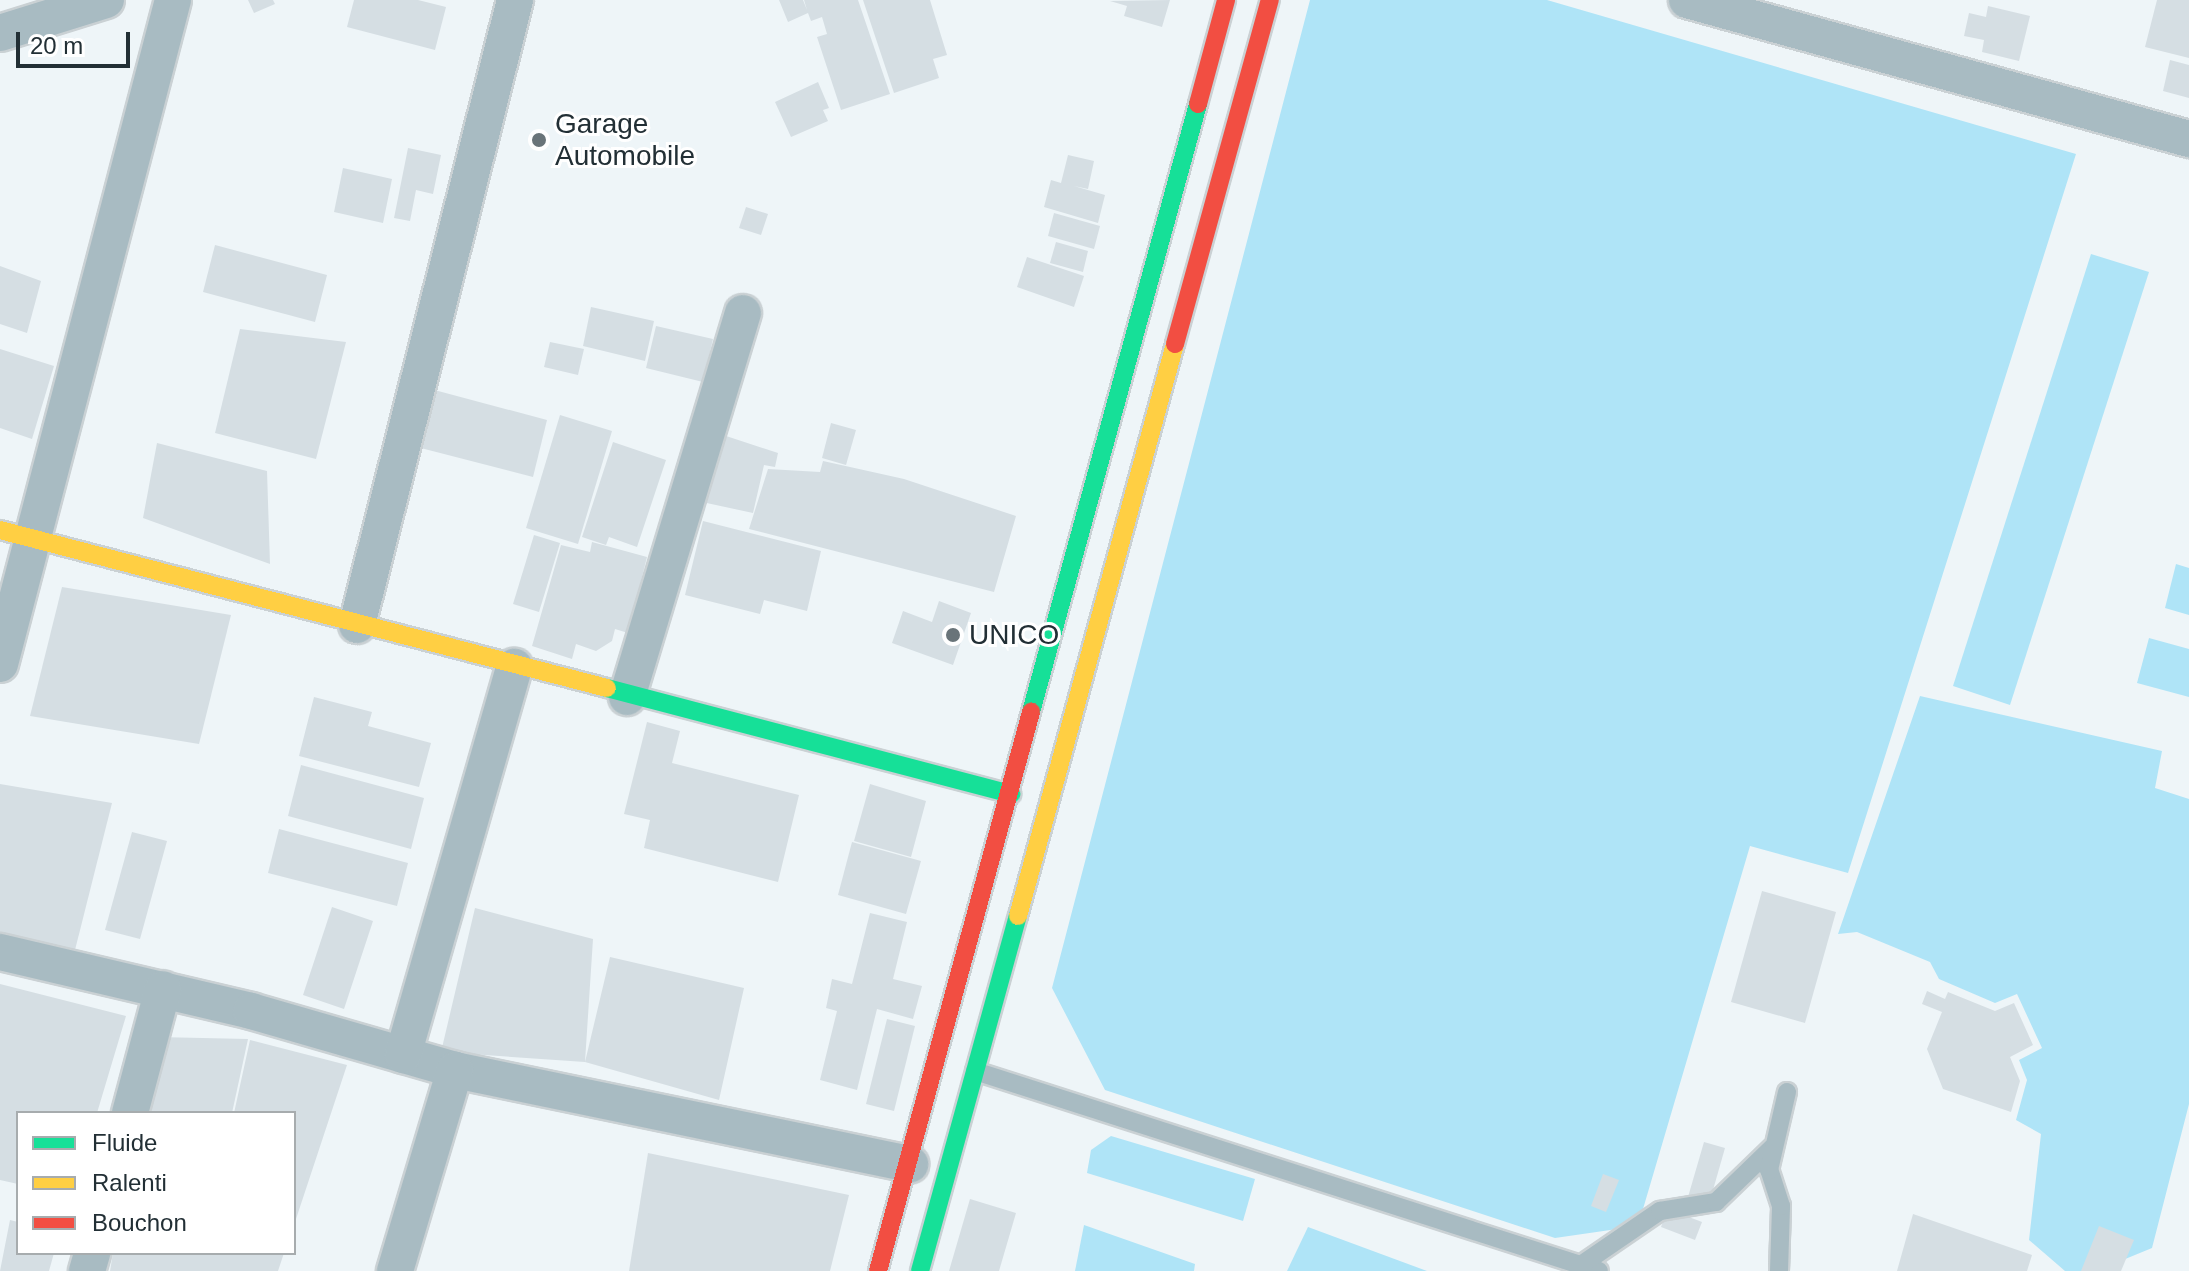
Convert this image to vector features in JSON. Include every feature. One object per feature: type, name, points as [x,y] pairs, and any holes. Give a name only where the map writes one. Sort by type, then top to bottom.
[{"type":"main road","points":[[878,1271],[910,1164],[1226,0]]},
{"type":"main road","points":[[920,1271],[1270,0]]},
{"type":"main road","points":[[16,534],[627,697],[1011,794]]},
{"type":"main road","points":[[955,991],[993,1003]]},
{"type":"street","points":[[0,33],[106,0]]},
{"type":"street","points":[[0,664],[16,534],[173,0]]},
{"type":"street","points":[[357,625],[515,0]]},
{"type":"street","points":[[1687,0],[2189,139]]},
{"type":"street","points":[[627,697],[743,313]]},
{"type":"street","points":[[403,1055],[514,667]]},
{"type":"street","points":[[0,952],[163,989],[455,1070],[910,1164]]},
{"type":"street","points":[[131,1111],[163,989]]},
{"type":"street","points":[[395,1271],[455,1070]]},
{"type":"lane","points":[[975,1071],[1590,1268],[1660,1211],[1716,1202],[1772,1148]]},
{"type":"lane","points":[[1779,1271],[1781,1212],[1769,1170],[1787,1092]]},
{"type":"shaded area","points":[[1310,0],[1547,0],[2076,154],[1848,873],[1750,846],[1638,1226],[1555,1238],[1105,1090],[1052,988]]},
{"type":"shaded area","points":[[2091,254],[2149,272],[2010,705],[1953,686]]},
{"type":"shaded area","points":[[2176,564],[2189,568],[2189,615],[2165,608]]},
{"type":"shaded area","points":[[2149,638],[2189,649],[2189,697],[2137,683]]},
{"type":"shaded area","points":[[1920,696],[2162,751],[2155,788],[2189,799],[2189,1104],[2152,1248],[2096,1271],[2065,1271],[2029,1240],[2041,1134],[2016,1120],[2027,1080],[2019,1060],[2042,1048],[2017,994],[1995,1003],[1939,979],[1930,962],[1857,932],[1838,934]]},
{"type":"shaded area","points":[[1111,1136],[1255,1179],[1243,1221],[1087,1173],[1091,1150]]},
{"type":"shaded area","points":[[1084,1225],[1195,1264],[1194,1271],[1075,1271]]},
{"type":"shaded area","points":[[1308,1227],[1427,1271],[1287,1271]]},
{"type":"building","points":[[248,0],[273,0],[275,4],[254,13]]},
{"type":"building","points":[[354,0],[418,0],[446,7],[435,50],[347,27]]},
{"type":"building","points":[[779,0],[803,0],[807,10],[804,0],[858,0],[890,94],[841,110],[817,37],[827,34],[822,17],[811,21],[808,13],[788,22]]},
{"type":"building","points":[[863,0],[930,0],[947,55],[933,59],[939,78],[894,93]]},
{"type":"building","points":[[1170,0],[1162,27],[1124,16],[1127,6],[1110,1]]},
{"type":"building","points":[[2157,0],[2189,0],[2189,58],[2145,47]]},
{"type":"building","points":[[1988,6],[2030,16],[2019,61],[1982,52],[1984,40],[1964,36],[1969,13],[1986,17]]},
{"type":"building","points":[[2170,60],[2189,65],[2189,98],[2163,91]]},
{"type":"building","points":[[818,82],[829,108],[823,110],[828,121],[791,137],[775,102]]},
{"type":"building","points":[[408,148],[441,155],[433,194],[416,190],[410,221],[394,218]]},
{"type":"building","points":[[1068,155],[1094,161],[1088,189],[1074,186],[1105,195],[1098,223],[1044,207],[1051,180],[1061,183]]},
{"type":"building","points":[[343,168],[392,179],[383,223],[334,212]]},
{"type":"building","points":[[746,207],[768,214],[761,235],[739,228]]},
{"type":"building","points":[[1054,213],[1100,226],[1094,249],[1048,236]]},
{"type":"building","points":[[1056,242],[1088,251],[1083,272],[1050,263]]},
{"type":"building","points":[[215,245],[327,275],[315,322],[203,292]]},
{"type":"building","points":[[1027,257],[1084,276],[1074,307],[1017,287]]},
{"type":"building","points":[[0,266],[41,281],[27,333],[0,324]]},
{"type":"building","points":[[591,307],[654,321],[645,361],[583,346]]},
{"type":"building","points":[[656,326],[713,339],[703,382],[646,368]]},
{"type":"building","points":[[240,329],[346,342],[316,459],[215,433]]},
{"type":"building","points":[[550,342],[584,349],[578,375],[544,367]]},
{"type":"building","points":[[0,349],[54,366],[32,439],[0,428]]},
{"type":"building","points":[[427,388],[547,420],[533,477],[413,446]]},
{"type":"building","points":[[560,415],[612,431],[578,544],[526,528]]},
{"type":"building","points":[[831,423],[856,430],[846,465],[822,458]]},
{"type":"building","points":[[717,433],[778,453],[775,467],[764,465],[753,513],[702,502]]},
{"type":"building","points":[[613,442],[666,460],[637,547],[609,537],[606,545],[582,537]]},
{"type":"building","points":[[157,443],[267,471],[270,564],[143,518]]},
{"type":"building","points":[[823,461],[904,479],[1016,516],[994,592],[749,529],[768,469],[820,472]]},
{"type":"building","points":[[703,521],[821,551],[807,611],[764,600],[760,614],[685,595]]},
{"type":"building","points":[[534,535],[560,543],[539,612],[513,604]]},
{"type":"building","points":[[592,542],[647,557],[628,633],[615,629],[612,641],[596,651],[576,644],[572,659],[532,646],[561,545],[590,552]]},
{"type":"building","points":[[62,587],[231,615],[199,744],[30,716]]},
{"type":"building","points":[[939,601],[971,613],[953,665],[892,643],[903,611],[932,622]]},
{"type":"building","points":[[314,697],[372,712],[368,726],[431,743],[419,787],[299,756]]},
{"type":"building","points":[[647,722],[680,731],[672,763],[799,795],[778,882],[644,848],[650,820],[624,814]]},
{"type":"building","points":[[301,765],[424,798],[411,849],[288,816]]},
{"type":"building","points":[[0,784],[112,803],[74,954],[0,937]]},
{"type":"building","points":[[870,784],[926,801],[911,857],[854,841]]},
{"type":"building","points":[[279,829],[408,863],[397,906],[268,873]]},
{"type":"building","points":[[132,832],[167,841],[140,939],[105,930]]},
{"type":"building","points":[[852,842],[921,861],[906,914],[838,895]]},
{"type":"building","points":[[1762,891],[1836,912],[1805,1023],[1731,1002]]},
{"type":"building","points":[[332,907],[373,921],[344,1009],[303,995]]},
{"type":"building","points":[[475,908],[593,939],[585,1062],[441,1052]]},
{"type":"building","points":[[870,913],[907,922],[893,979],[922,986],[913,1019],[877,1009],[857,1090],[820,1080],[837,1011],[826,1008],[832,979],[852,984]]},
{"type":"building","points":[[610,957],[744,988],[719,1100],[585,1062]]},
{"type":"building","points":[[0,984],[126,1016],[98,1111],[16,1111],[16,1184],[0,1180]]},
{"type":"building","points":[[1927,991],[1945,999],[1948,992],[1995,1011],[2014,1003],[2033,1045],[2010,1057],[2020,1081],[2011,1112],[1943,1089],[1927,1049],[1942,1012],[1922,1004]]},
{"type":"building","points":[[887,1019],[915,1026],[894,1111],[866,1104]]},
{"type":"building","points":[[157,1037],[248,1039],[232,1111],[142,1111]]},
{"type":"building","points":[[250,1040],[347,1065],[296,1219],[296,1111],[234,1111]]},
{"type":"building","points":[[1704,1142],[1725,1148],[1709,1204],[1688,1197]]},
{"type":"building","points":[[648,1153],[849,1195],[830,1271],[629,1271]]},
{"type":"building","points":[[1603,1174],[1619,1180],[1606,1212],[1591,1206]]},
{"type":"building","points":[[970,1199],[1016,1213],[999,1271],[949,1271]]},
{"type":"building","points":[[1668,1209],[1702,1222],[1695,1240],[1661,1227]]},
{"type":"building","points":[[1913,1214],[2032,1255],[2027,1271],[1897,1271]]},
{"type":"building","points":[[10,1220],[16,1222],[16,1255],[53,1255],[49,1271],[0,1271]]},
{"type":"building","points":[[2099,1226],[2134,1240],[2121,1271],[2081,1271]]},
{"type":"building","points":[[113,1255],[283,1255],[278,1271],[110,1271]]},
{"type":"traffic: fast","points":[[1031,712],[1198,104]]},
{"type":"traffic: fast","points":[[607,688],[1011,794]]},
{"type":"traffic: fast","points":[[920,1271],[1018,916]]},
{"type":"traffic: slow","points":[[1018,916],[1175,344]]},
{"type":"traffic: slow","points":[[0,530],[607,688]]},
{"type":"traffic: jam","points":[[1198,104],[1226,0]]},
{"type":"traffic: jam","points":[[1175,344],[1270,0]]},
{"type":"traffic: jam","points":[[878,1271],[1031,712]]},
{"type":"place","name":"Garage Automobile","points":[[539,140]]},
{"type":"place","name":"UNICO","points":[[953,635]]}]
